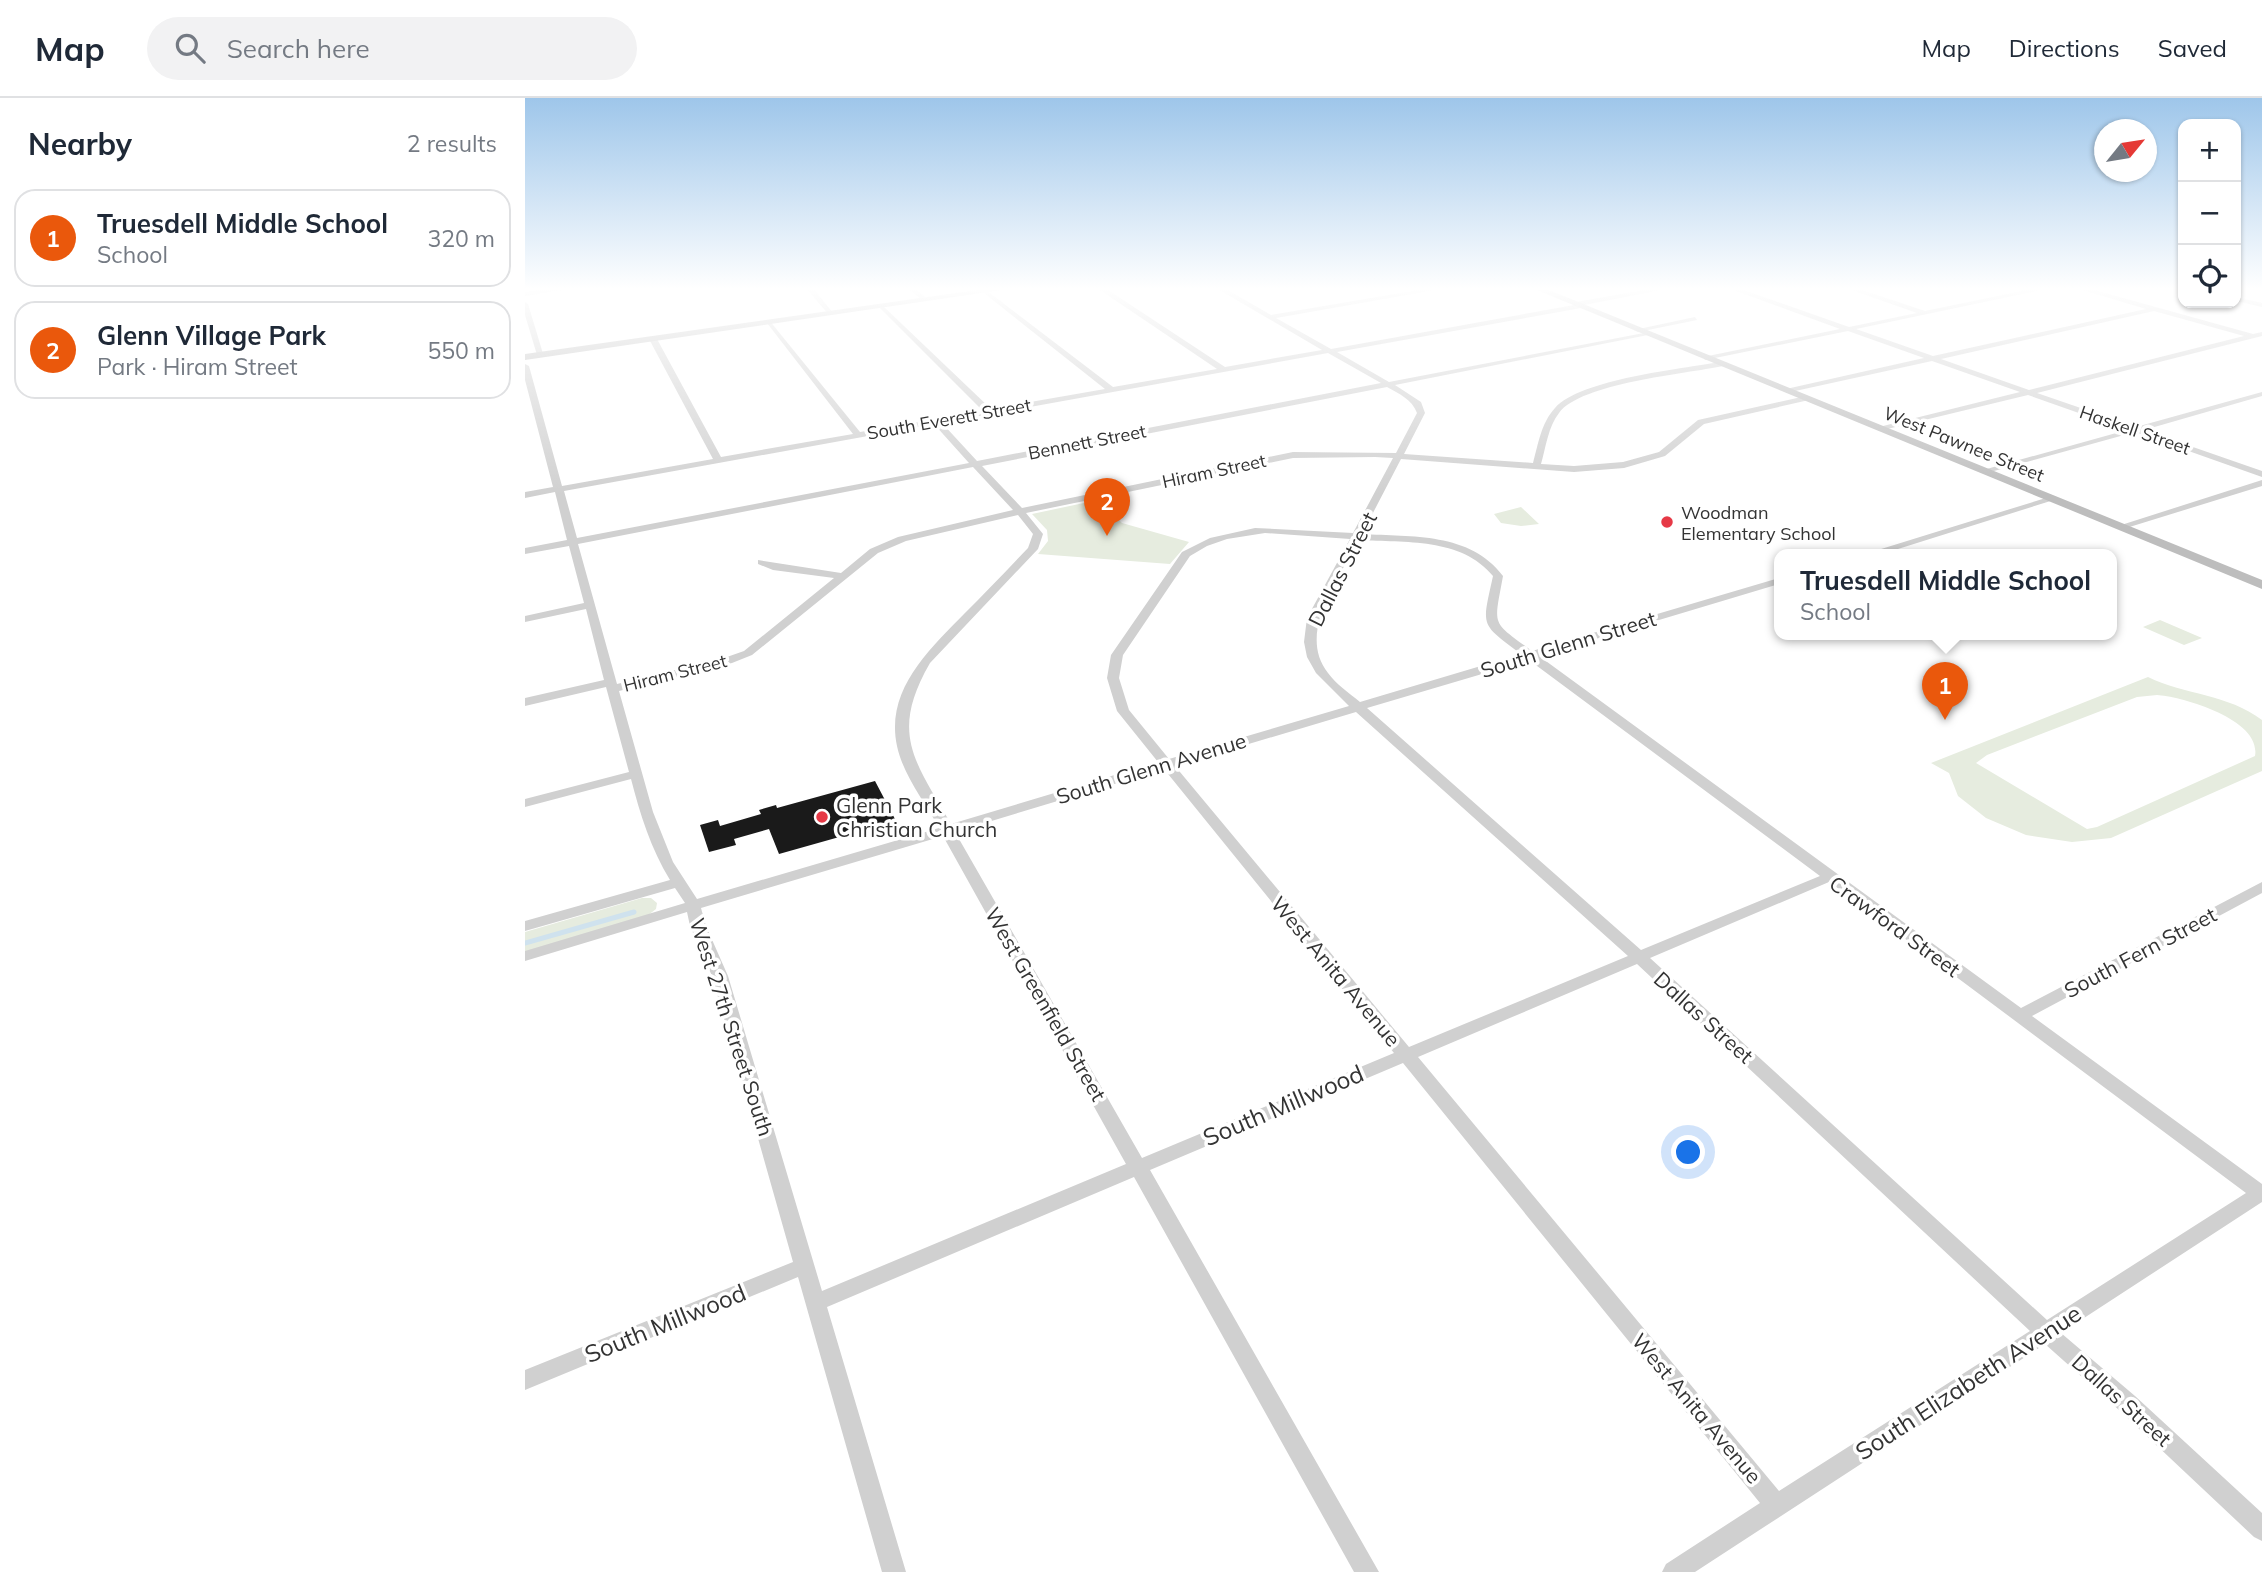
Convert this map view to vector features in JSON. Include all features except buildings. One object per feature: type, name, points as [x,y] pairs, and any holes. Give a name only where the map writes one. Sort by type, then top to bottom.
[{"type":"main road","name":"West Pawnee Street","points":[[1705,357],[2262,584]]},
{"type":"street","points":[[662,357],[717,460]]},
{"type":"street","points":[[796,357],[858,435]]},
{"type":"street","points":[[933,357],[989,412]]},
{"type":"street","points":[[1069,357],[1111,390]]},
{"type":"street","points":[[1204,357],[1224,370]]},
{"type":"street","name":"South Everett Street","points":[[525,495],[1297,357]]},
{"type":"street","points":[[1339,357],[1388,384]]},
{"type":"street","name":"Bennett Street","points":[[525,551],[1521,357]]},
{"type":"street","points":[[1708,358],[1714,357]]},
{"type":"street","name":"Haskell Street","points":[[1927,357],[2262,474]]},
{"type":"street","points":[[1789,391],[1943,357]]},
{"type":"street","points":[[1882,429],[2171,357]]},
{"type":"street","points":[[1536,467],[1551,421],[1565,403],[1599,390],[1721,364]]},
{"type":"street","name":"West 27th Street South","points":[[525,366],[646,812],[666,862],[693,904],[698,926],[720,976],[894,1572]]},
{"type":"street","name":"Dallas Street","points":[[1388,384],[1412,399],[1421,413],[1313,618],[1308,634],[1318,669],[2262,1529]]},
{"type":"street","points":[[1986,472],[2262,394]]},
{"type":"street","name":"Hiram Street","points":[[525,702],[728,661],[748,653],[874,551],[902,539],[1017,512],[1293,455],[1341,453],[1586,469],[1637,463],[1662,454],[1701,422],[1806,398]]},
{"type":"street","name":"West Greenfield Street","points":[[936,422],[1038,534],[1033,549],[925,661],[906,698],[901,741],[916,779],[1367,1572]]},
{"type":"street","points":[[2120,527],[2262,482]]},
{"type":"street","points":[[1887,549],[2052,499]]},
{"type":"street","name":"West Anita Avenue","points":[[1358,536],[1254,530],[1207,542],[1186,554],[1125,639],[1117,655],[1113,678],[1123,711],[1777,1506]]},
{"type":"street","name":"Crawford Street","points":[[1358,536],[1449,545],[1467,550],[1487,562],[1498,576],[1490,610],[1492,624],[1528,656],[2261,1193]]},
{"type":"street","points":[[762,562],[773,567],[842,576]]},
{"type":"street","name":"South Glenn Street","points":[[1357,707],[1774,582]]},
{"type":"street","points":[[525,619],[591,605]]},
{"type":"street","name":"South Glenn Avenue","points":[[945,829],[1357,707]]},
{"type":"street","points":[[525,803],[636,774]]},
{"type":"street","points":[[525,956],[945,829]]},
{"type":"street","name":"South Millwood","points":[[815,1303],[1829,877]]},
{"type":"street","points":[[525,926],[678,882]]},
{"type":"street","name":"South Fern Street","points":[[2019,1016],[2262,887]]},
{"type":"street","name":"South Elizabeth Avenue","points":[[1674,1572],[2261,1193]]},
{"type":"street","name":"South Millwood","points":[[525,1380],[804,1266]]},
{"type":"shaded area","points":[[1098,500],[1122,523],[1189,542],[1170,564],[1038,554],[1048,541],[1047,530],[1032,514]]},
{"type":"shaded area","points":[[1521,507],[1539,524],[1521,526],[1501,523],[1494,514]]},
{"type":"shaded area","points":[[2160,620],[2202,638],[2184,645],[2143,627]]},
{"type":"shaded area","points":[[2148,677],[2235,705],[2262,720],[2262,771],[2111,838],[2072,842],[2026,835],[1986,818],[1958,796],[1949,773],[1931,763]],"holes":[[[2168,696],[2199,705],[2233,720],[2246,731],[2254,743],[2255,756],[2097,827],[2087,829],[1976,763],[1987,755],[2137,697]]]},
{"type":"shaded area","points":[[642,898],[651,898],[657,903],[656,909],[647,916],[525,952],[525,932]]},
{"type":"waterway","points":[[525,943],[634,912]]},
{"type":"place","name":"Woodman Elementary School","points":[[1667,522]]},
{"type":"place","name":"Glenn Village Park","points":[[1107,536]]},
{"type":"place","name":"Truesdell Middle School","points":[[1945,720]]},
{"type":"place","name":"Glenn Park Christian Church","points":[[822,817]]}]
